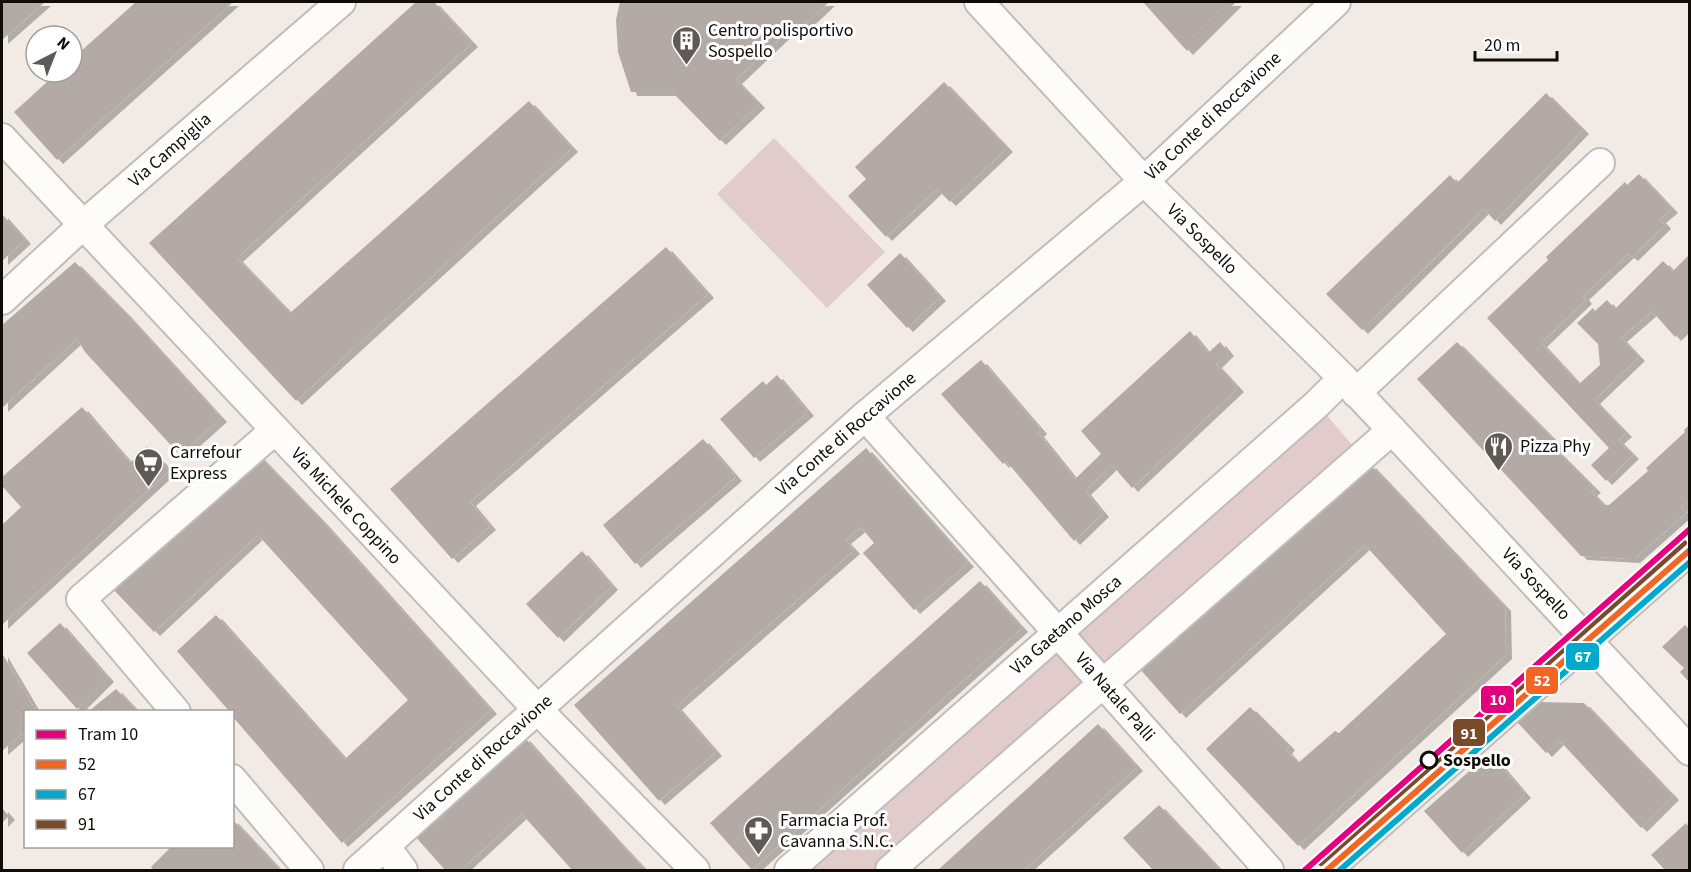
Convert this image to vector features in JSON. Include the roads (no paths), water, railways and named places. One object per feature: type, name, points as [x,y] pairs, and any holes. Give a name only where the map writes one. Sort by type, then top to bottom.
[{"type":"street","name":"Via Campiglia","points":[[2,300],[83,225],[341,2]]},
{"type":"street","name":"Via Sospello","points":[[979,2],[1144,181],[1392,430],[1689,751]]},
{"type":"street","name":"Via Conte di Roccavione","points":[[358,870],[865,416],[1144,181],[1336,2]]},
{"type":"street","name":"Via Michele Coppino","points":[[2,138],[537,709],[695,870]]},
{"type":"street","points":[[1349,386],[1600,163]]},
{"type":"street","name":"Via Gaetano Mosca","points":[[789,870],[1317,404],[1349,386]]},
{"type":"street","name":"Via Natale Palli","points":[[865,416],[1269,870]]},
{"type":"street","points":[[175,710],[81,599],[274,430]]},
{"type":"street","points":[[890,870],[1392,430]]},
{"type":"street","points":[[1327,870],[1689,550]]},
{"type":"street","points":[[234,781],[309,870]]},
{"type":"street","points":[[385,846],[403,870]]},
{"type":"tram line","name":"10","points":[[1305,870],[1690,529]]},
{"type":"place","name":"Centro polisportivo Sospello","points":[[687,66]]},
{"type":"place","name":"Pizza Phy","points":[[1499,472]]},
{"type":"place","name":"Carrefour Express","points":[[149,488]]},
{"type":"place","name":"Sospello","points":[[1429,760]]},
{"type":"place","name":"Farmacia Prof. Cavanna S.N.C.","points":[[759,856]]}]
